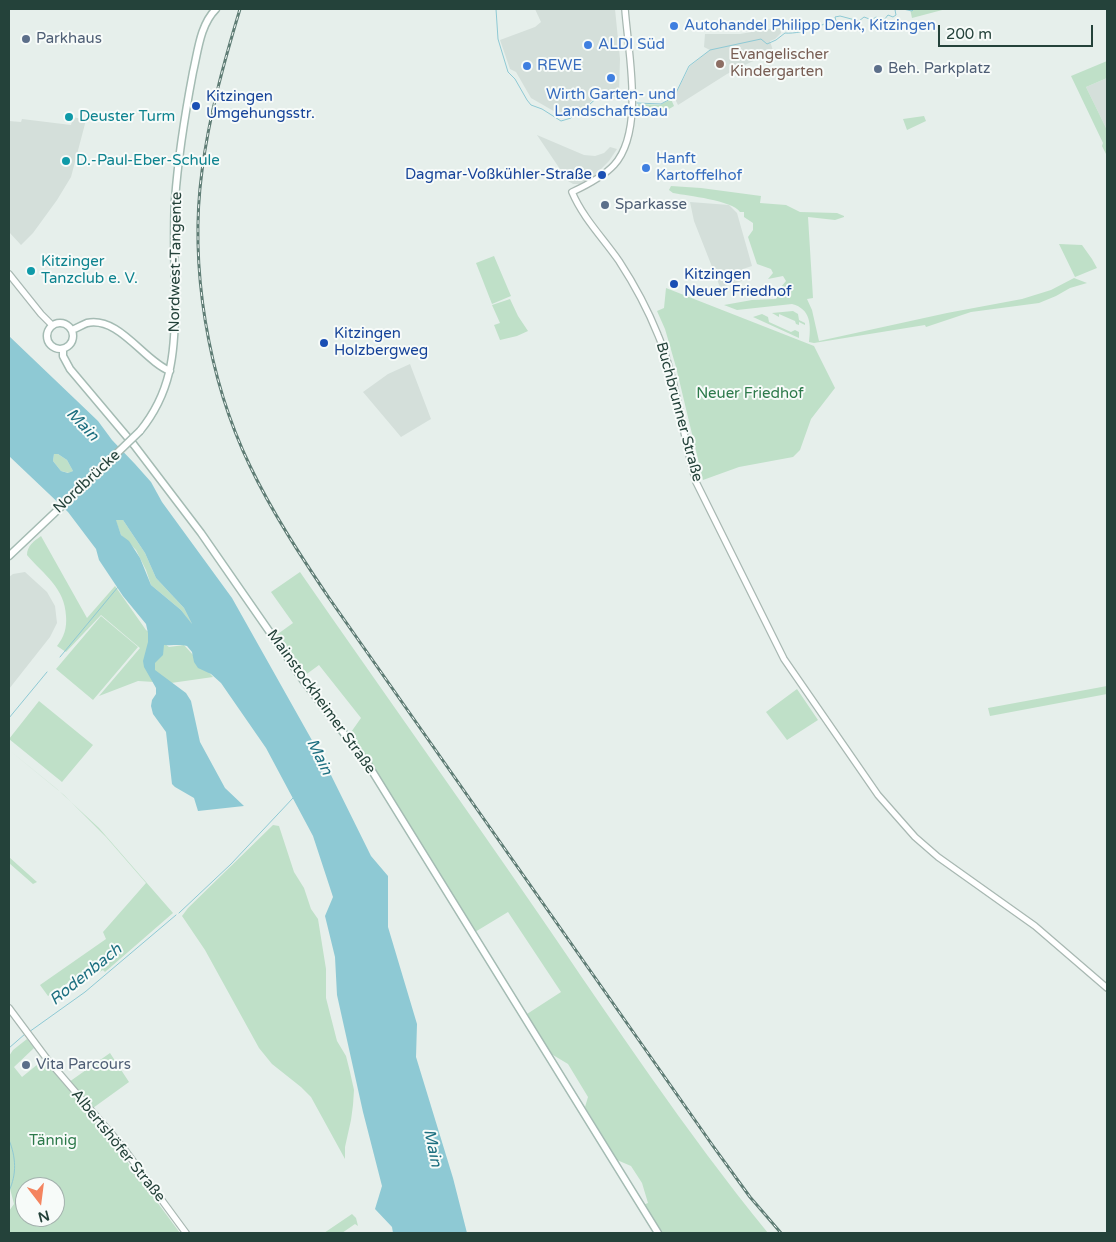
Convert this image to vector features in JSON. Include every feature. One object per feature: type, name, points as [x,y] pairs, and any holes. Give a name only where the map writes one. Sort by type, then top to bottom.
[{"type":"main road","name":"Nordwest-Tangente","points":[[140,431],[158,405],[170,372],[175,342],[175,200],[180,155],[190,88],[200,39],[208,20],[216,9]]},
{"type":"main road","points":[[63,323],[72,330],[72,341],[69,346],[63,349],[53,347],[48,340],[47,331],[52,325],[63,323]]},
{"type":"main road","points":[[72,330],[92,323],[110,326],[136,345],[158,365],[170,372]]},
{"type":"main road","name":"Mainstockheimer Straße","points":[[63,349],[63,356],[70,369],[134,445],[201,533],[298,672],[369,766],[658,1233]]},
{"type":"main road","name":"Nordbrücke","points":[[9,556],[140,431]]},
{"type":"street","name":"Buchbrunner Straße","points":[[624,9],[633,106],[628,137],[624,150],[614,165],[602,175],[572,192],[584,215],[623,269],[641,299],[659,336],[672,379],[696,482],[777,647],[794,676],[878,795],[915,837],[938,857],[1035,926],[1107,988]]},
{"type":"street","points":[[9,274],[52,325]]},
{"type":"street","name":"Albertshöfer Straße","points":[[9,1008],[47,1060],[122,1146],[186,1233]]},
{"type":"shaded area","points":[[535,9],[615,9],[620,59],[619,93],[603,92],[596,95],[589,104],[564,117],[531,98],[516,72],[510,69],[500,40],[535,27],[541,22]]},
{"type":"shaded area","name":"Evangelischer Kindergarten","points":[[780,27],[781,33],[770,41],[774,54],[751,62],[727,74],[678,105],[674,97],[690,66],[710,50],[704,47],[705,34],[740,34]]},
{"type":"shaded area","points":[[1107,78],[1107,130],[1086,87]]},
{"type":"shaded area","points":[[73,117],[86,120],[71,177],[33,233],[21,245],[9,232],[9,121],[21,122],[22,119],[71,125]]},
{"type":"shaded area","points":[[537,135],[584,155],[595,156],[604,153],[610,147],[617,149],[609,161],[595,175],[580,184],[573,184],[568,181]]},
{"type":"shaded area","points":[[690,202],[729,205],[737,213],[752,266],[743,269],[746,280],[720,287],[694,221]]},
{"type":"shaded area","points":[[410,364],[431,419],[401,437],[363,392],[388,374]]},
{"type":"shaded area","points":[[25,572],[47,592],[55,606],[57,623],[50,637],[9,689],[9,577],[13,574]]},
{"type":"green space","points":[[910,9],[946,9],[912,18]]},
{"type":"green space","points":[[1107,61],[1107,78],[1086,87],[1107,130],[1107,156],[1102,146],[1103,143],[1071,76]]},
{"type":"green space","points":[[671,99],[674,106],[661,113],[648,116],[639,113],[638,104],[660,105]]},
{"type":"green space","points":[[924,116],[926,121],[907,130],[903,119]]},
{"type":"green space","points":[[671,186],[761,196],[760,203],[786,205],[800,212],[837,213],[844,216],[835,220],[808,217],[813,298],[807,299],[812,310],[819,341],[1022,299],[1051,290],[1074,278],[1087,283],[1070,288],[1039,303],[971,312],[926,327],[925,325],[814,343],[809,342],[810,324],[806,314],[798,306],[792,304],[737,310],[724,305],[752,300],[776,299],[786,281],[783,276],[768,279],[773,273],[771,269],[757,264],[748,237],[753,230],[753,223],[744,217],[744,212],[740,212],[728,204],[673,193],[669,190]]},
{"type":"green space","points":[[1059,244],[1082,245],[1097,268],[1075,277]]},
{"type":"green space","points":[[494,256],[511,296],[492,304],[476,263]]},
{"type":"green space","name":"Neuer Friedhof","points":[[666,288],[814,346],[835,388],[811,419],[800,450],[793,457],[739,467],[703,480],[676,367],[665,329],[657,311],[664,308]]},
{"type":"green space","points":[[510,299],[528,331],[500,340],[494,325],[500,323],[492,305]]},
{"type":"green space","points":[[793,311],[798,314],[799,320],[805,323],[805,325],[799,322],[799,325],[796,324],[795,321],[772,313]]},
{"type":"green space","points":[[762,314],[768,317],[769,322],[791,332],[795,330],[799,332],[799,338],[753,317]]},
{"type":"green space","points":[[54,454],[58,454],[67,460],[73,471],[69,473],[61,471],[53,461]]},
{"type":"green space","points":[[115,519],[123,520],[145,553],[156,578],[184,608],[193,626],[181,610],[151,585],[136,550],[121,535]]},
{"type":"green space","points":[[41,536],[87,618],[115,586],[146,630],[169,647],[184,645],[213,677],[171,683],[138,681],[99,696],[140,648],[101,615],[66,652],[57,646],[63,636],[66,624],[65,606],[53,582],[27,555],[30,546]]},
{"type":"green space","points":[[300,572],[650,1075],[707,1155],[768,1233],[663,1233],[643,1205],[648,1203],[642,1183],[631,1166],[617,1160],[585,1107],[588,1097],[568,1064],[548,1052],[527,1014],[561,992],[508,912],[475,932],[349,735],[361,718],[319,665],[304,676],[275,636],[293,623],[271,592]]},
{"type":"green space","points":[[101,616],[138,647],[93,700],[56,669]]},
{"type":"green space","points":[[1107,686],[1107,694],[990,716],[988,708]]},
{"type":"green space","points":[[797,689],[818,720],[787,740],[766,712]]},
{"type":"green space","points":[[39,701],[93,745],[62,782],[9,739]]},
{"type":"green space","points":[[71,802],[99,828],[173,913],[105,972],[103,970],[98,973],[92,967],[48,996],[40,985],[106,939],[103,932],[146,883],[106,837]]},
{"type":"green space","points":[[273,825],[279,826],[294,872],[304,888],[311,909],[318,919],[326,969],[326,998],[337,1041],[346,1056],[354,1090],[351,1120],[345,1147],[345,1159],[311,1097],[272,1064],[259,1048],[205,950],[182,916]]},
{"type":"green space","points":[[9,857],[37,882],[33,884],[9,863]]},
{"type":"green space","name":"Tännig","points":[[27,1039],[34,1048],[14,1067],[22,1077],[38,1064],[45,1061],[120,1152],[180,1233],[9,1233],[9,1211],[14,1204],[9,1185],[9,1056],[13,1050]]},
{"type":"green space","points":[[110,1053],[129,1082],[93,1108],[69,1082]]},
{"type":"green space","points":[[352,1214],[356,1218],[358,1226],[355,1224],[342,1233],[324,1233]]},
{"type":"water","name":"Main","points":[[9,336],[98,421],[112,440],[151,482],[162,502],[232,598],[327,767],[371,856],[388,876],[388,927],[417,1024],[416,1057],[453,1178],[467,1233],[393,1233],[392,1227],[375,1209],[382,1186],[363,1112],[337,995],[335,957],[325,916],[333,897],[313,836],[266,748],[221,683],[211,674],[198,668],[194,662],[192,652],[187,646],[164,645],[163,655],[155,663],[155,670],[186,693],[191,701],[200,742],[225,788],[244,806],[198,811],[194,798],[172,784],[166,732],[153,714],[151,706],[156,694],[156,688],[144,667],[143,661],[148,642],[146,624],[123,596],[99,560],[96,549],[68,512],[9,456]],"holes":[[[54,454],[58,454],[67,460],[73,471],[68,473],[61,471],[53,461]],[[116,520],[123,520],[145,553],[156,578],[184,608],[192,624],[181,610],[151,585],[140,558],[129,541],[121,535]]]},
{"type":"waterway","points":[[496,9],[498,39],[508,72],[515,79],[531,105],[542,109],[561,121],[571,118],[575,111],[589,105],[601,94],[620,97]]},
{"type":"waterway","points":[[637,103],[661,104],[674,97],[689,66],[710,50],[761,39],[767,44],[785,33],[802,32],[816,25],[832,23],[836,21],[835,17],[840,16],[859,21],[864,17],[872,20],[876,17],[884,20],[888,15],[893,17],[896,15],[895,10],[897,9]]},
{"type":"waterway","points":[[903,9],[912,11],[914,9]]},
{"type":"waterway","points":[[60,657],[118,587]]},
{"type":"waterway","points":[[9,718],[47,672]]},
{"type":"waterway","name":"Rodenbach","points":[[179,913],[231,864],[293,798]]},
{"type":"waterway","name":"Rodenbach","points":[[29,1032],[85,992],[176,915]]},
{"type":"waterway","name":"Rodenbach","points":[[9,1048],[25,1034]]},
{"type":"waterway","name":"Rodenbach","points":[[9,1140],[15,1166],[12,1185],[9,1191]]},
{"type":"railway","points":[[240,9],[218,89],[205,150],[199,207],[198,245],[205,322],[213,359],[235,432],[250,466],[287,533],[329,598],[713,1146],[750,1197],[781,1233]]},
{"type":"place","name":"Autohandel Philipp Denk, Kitzingen","points":[[674,26]]},
{"type":"place","name":"Parkhaus","points":[[26,39]]},
{"type":"place","name":"ALDI Süd","points":[[588,45]]},
{"type":"place","name":"Evangelischer Kindergarten","points":[[720,64]]},
{"type":"place","name":"REWE","points":[[527,66]]},
{"type":"place","name":"Beh. Parkplatz","points":[[878,69]]},
{"type":"place","name":"Wirth Garten- und Landschaftsbau","points":[[611,78]]},
{"type":"place","name":"Kitzingen Umgehungsstr.","points":[[196,106]]},
{"type":"place","name":"Deuster Turm","points":[[69,117]]},
{"type":"place","name":"D.-Paul-Eber-Schule","points":[[66,161]]},
{"type":"place","name":"Hanft Kartoffelhof","points":[[646,168]]},
{"type":"place","name":"Dagmar-Voßkühler-Straße","points":[[602,175]]},
{"type":"place","name":"Sparkasse","points":[[605,205]]},
{"type":"place","name":"Kitzinger Tanzclub e. V.","points":[[31,271]]},
{"type":"place","name":"Kitzingen Neuer Friedhof","points":[[674,284]]},
{"type":"place","name":"Kitzingen Holzbergweg","points":[[324,343]]},
{"type":"place","name":"Vita Parcours","points":[[26,1065]]}]
